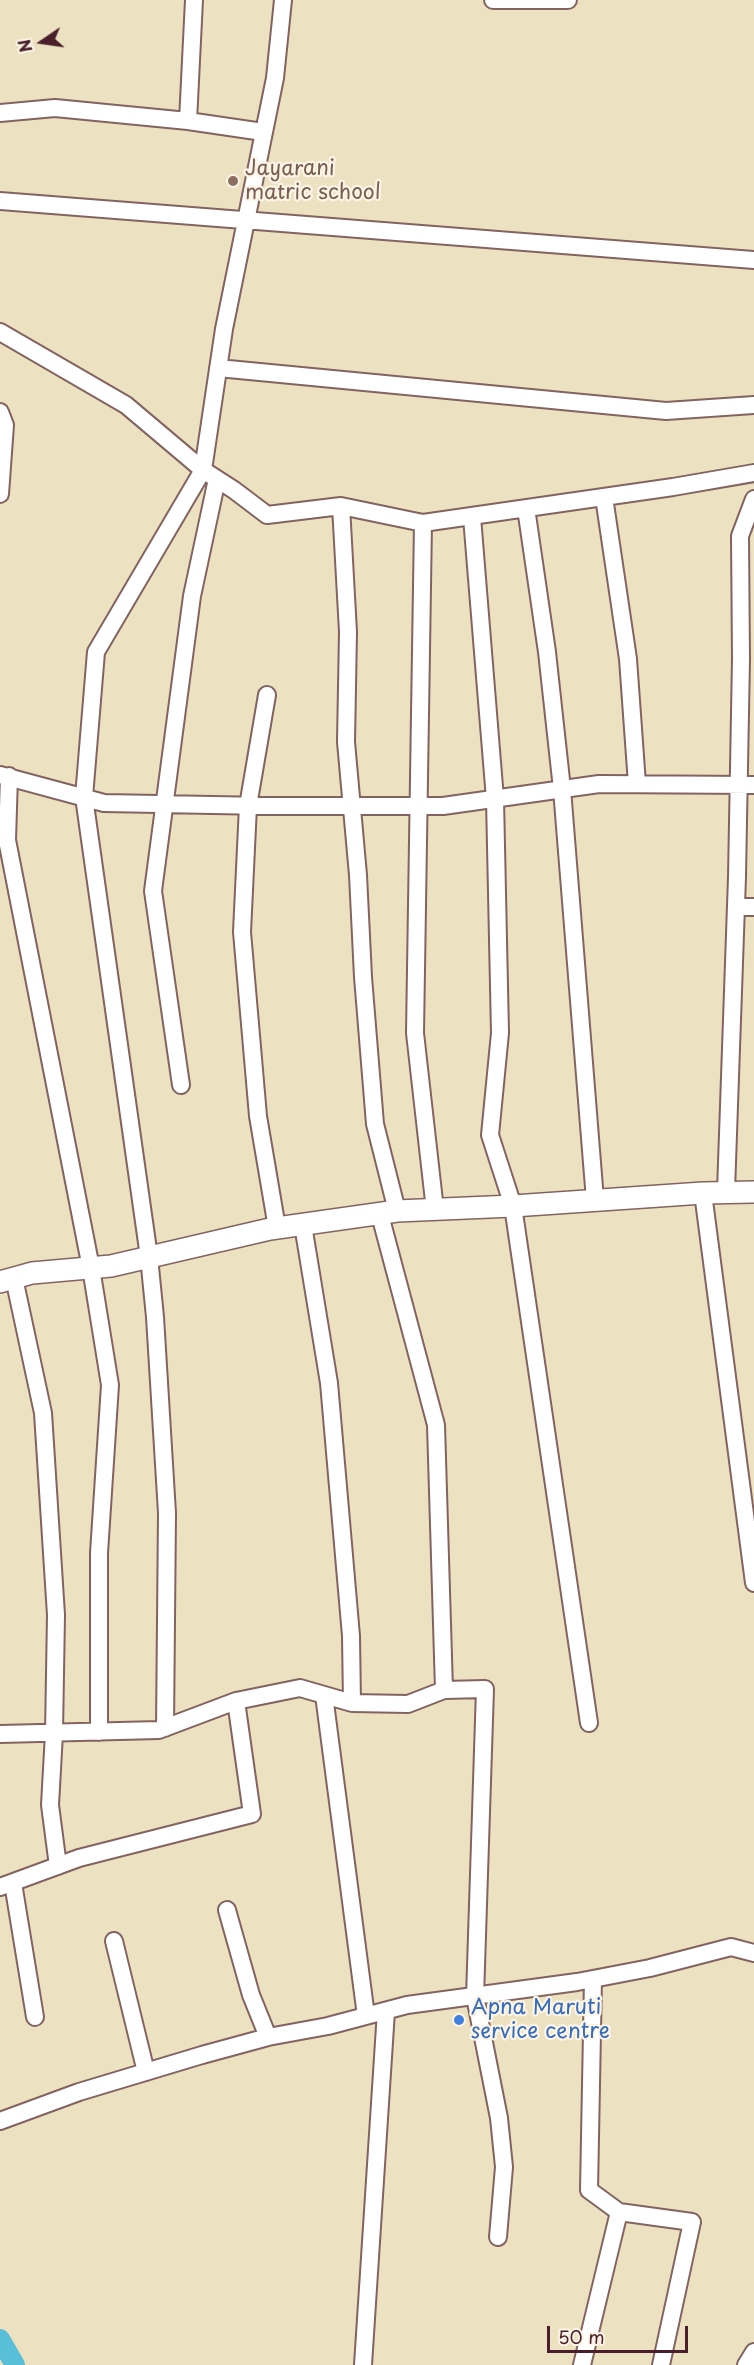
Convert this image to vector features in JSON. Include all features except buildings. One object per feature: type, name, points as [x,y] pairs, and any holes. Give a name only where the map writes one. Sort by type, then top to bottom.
[{"type":"street","points":[[188,122],[195,0]]},
{"type":"street","points":[[165,1728],[167,1513],[155,1317],[149,1257],[84,797],[96,651],[203,470],[218,368],[275,78],[283,0]]},
{"type":"street","points":[[493,0],[568,0]]},
{"type":"street","points":[[0,113],[55,108],[263,132]]},
{"type":"street","points":[[0,201],[754,260]]},
{"type":"street","points":[[0,332],[126,405],[203,470],[267,515],[341,506],[423,523],[754,473]]},
{"type":"street","points":[[218,368],[666,411],[754,405]]},
{"type":"street","points":[[0,412],[5,425],[0,494]]},
{"type":"street","points":[[181,1085],[153,891],[192,596],[218,479]]},
{"type":"street","points":[[604,497],[628,659],[637,784]]},
{"type":"street","points":[[726,1191],[736,907],[746,785],[747,624],[740,537],[754,499]]},
{"type":"street","points":[[341,506],[348,632],[346,742],[375,1124],[388,1213],[436,1425],[444,1690]]},
{"type":"street","points":[[526,508],[547,652],[562,789],[595,1200]]},
{"type":"street","points":[[472,516],[495,799],[500,1033],[490,1135],[513,1206],[589,1723]]},
{"type":"street","points":[[423,523],[416,1032],[435,1209]]},
{"type":"street","points":[[267,695],[248,806],[242,932],[258,1116],[277,1228]]},
{"type":"street","points":[[99,1732],[99,1552],[110,1385],[91,1268],[7,840],[4,775],[104,803],[248,806],[443,806],[599,784],[746,785]]},
{"type":"street","points":[[736,907],[754,907]]},
{"type":"street","points":[[58,1866],[50,1805],[56,1615],[42,1413],[7,1280],[32,1273],[111,1266],[277,1228],[388,1213],[726,1191],[754,1192]]},
{"type":"street","points":[[703,1193],[754,1583]]},
{"type":"street","points":[[303,1225],[329,1383],[351,1636],[352,1702]]},
{"type":"street","points":[[0,1734],[159,1730],[236,1701],[300,1688],[352,1702],[408,1704],[444,1690],[485,1689],[475,1997],[499,2118],[503,2157],[498,2237]]},
{"type":"street","points":[[324,1695],[366,2016]]},
{"type":"street","points":[[35,2017],[6,1885],[79,1858],[173,1832],[252,1814],[236,1701]]},
{"type":"street","points":[[226,1910],[251,1995],[268,2037]]},
{"type":"street","points":[[114,1941],[146,2072]]},
{"type":"street","points":[[0,2121],[78,2092],[268,2037],[328,2026],[407,2005],[593,1979],[650,1968],[731,1947],[754,1953]]},
{"type":"street","points":[[593,1979],[589,2190],[619,2212],[692,2223],[661,2365]]},
{"type":"street","points":[[363,2365],[386,2011]]},
{"type":"street","points":[[582,2365],[619,2212]]},
{"type":"street","points":[[746,2365],[754,2352]]},
{"type":"waterway","points":[[0,2339],[15,2365]]},
{"type":"place","name":"Jayarani matric school","points":[[233,181]]},
{"type":"place","name":"Apna Maruti service centre","points":[[459,2020]]}]
